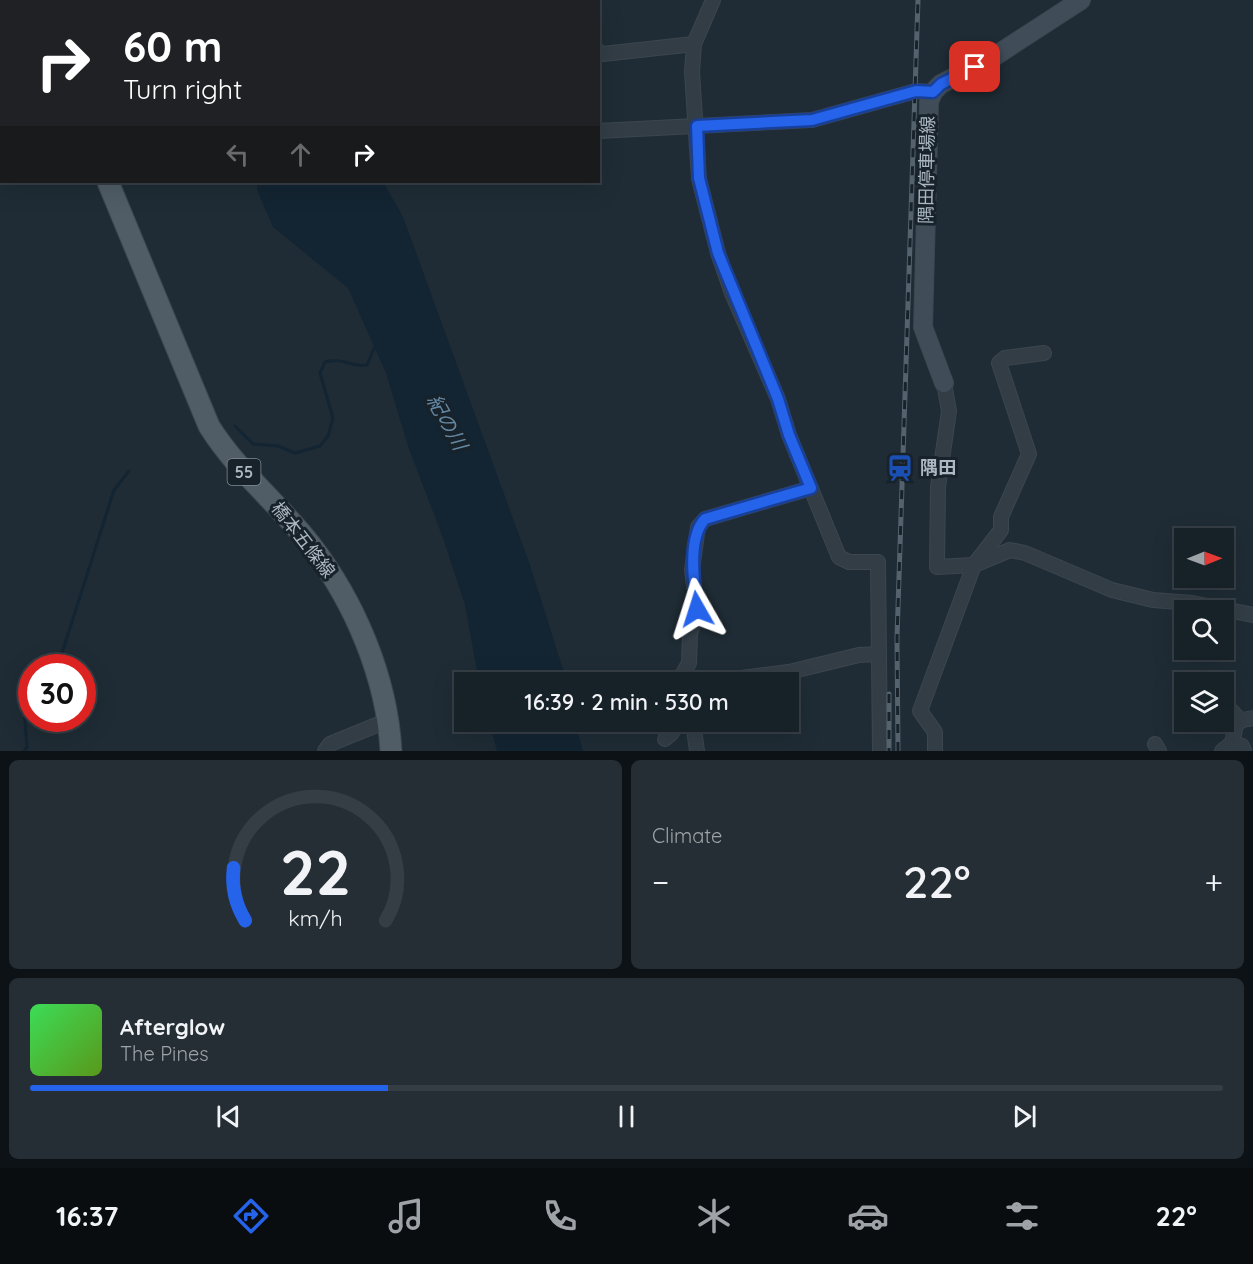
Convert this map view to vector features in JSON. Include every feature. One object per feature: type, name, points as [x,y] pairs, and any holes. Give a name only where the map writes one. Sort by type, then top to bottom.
[{"type":"main road","name":"隅田停車場線","points":[[944,383],[923,327],[929,102],[933,92],[941,84],[992,58],[1081,0]]},
{"type":"main road","name":"橋本五條線","points":[[108,183],[209,426],[226,455],[311,545],[338,585],[356,620],[380,680],[389,720],[391,751]]},
{"type":"street","points":[[713,0],[694,44],[692,72],[699,178],[718,253],[839,557],[849,562],[878,562],[880,751]]},
{"type":"street","points":[[600,52],[603,54],[694,44]]},
{"type":"street","points":[[600,131],[812,120],[916,91],[933,92]]},
{"type":"street","points":[[935,751],[935,732],[920,711],[974,566],[1000,530],[1001,517],[1029,454],[999,363],[1005,358],[1044,353]]},
{"type":"street","points":[[944,383],[949,411],[938,487],[937,567],[974,566],[1010,550],[1025,553],[1112,590],[1153,600],[1192,603],[1253,615]]},
{"type":"street","points":[[684,672],[689,663],[690,634],[697,609],[693,570],[698,527],[705,519],[811,488]]},
{"type":"street","points":[[789,672],[858,655],[878,654]]},
{"type":"street","points":[[1234,710],[1247,720]]},
{"type":"street","points":[[325,751],[330,744],[389,720]]},
{"type":"street","points":[[1244,751],[1242,746],[1227,747],[1237,721],[1247,720]]},
{"type":"street","points":[[665,739],[672,732]]},
{"type":"street","points":[[694,732],[697,751]]},
{"type":"water","name":"紀の川","points":[[258,183],[384,183],[403,217],[531,568],[564,672],[477,672],[465,605],[443,538],[408,446],[386,373],[348,288],[273,227],[257,190]]},
{"type":"water","points":[[492,732],[578,732],[583,751],[497,751]]},
{"type":"waterway","points":[[235,426],[253,444],[278,446],[295,453],[320,446],[328,436],[333,418],[320,373],[325,362],[338,361],[367,365],[375,346]]},
{"type":"waterway","points":[[61,654],[114,490],[129,471]]},
{"type":"waterway","points":[[24,751],[27,747],[26,732]]},
{"type":"railway","points":[[898,751],[897,638],[918,0]]},
{"type":"railway","points":[[889,694],[889,751]]},
{"type":"place","name":"隅田","points":[[900,468]]},
{"type":"route","points":[[697,609],[693,570],[698,527],[705,519],[811,488],[789,435],[778,399],[732,293],[718,253],[699,178],[697,126],[812,120],[837,115],[916,91],[933,92],[941,84],[975,67]]}]
